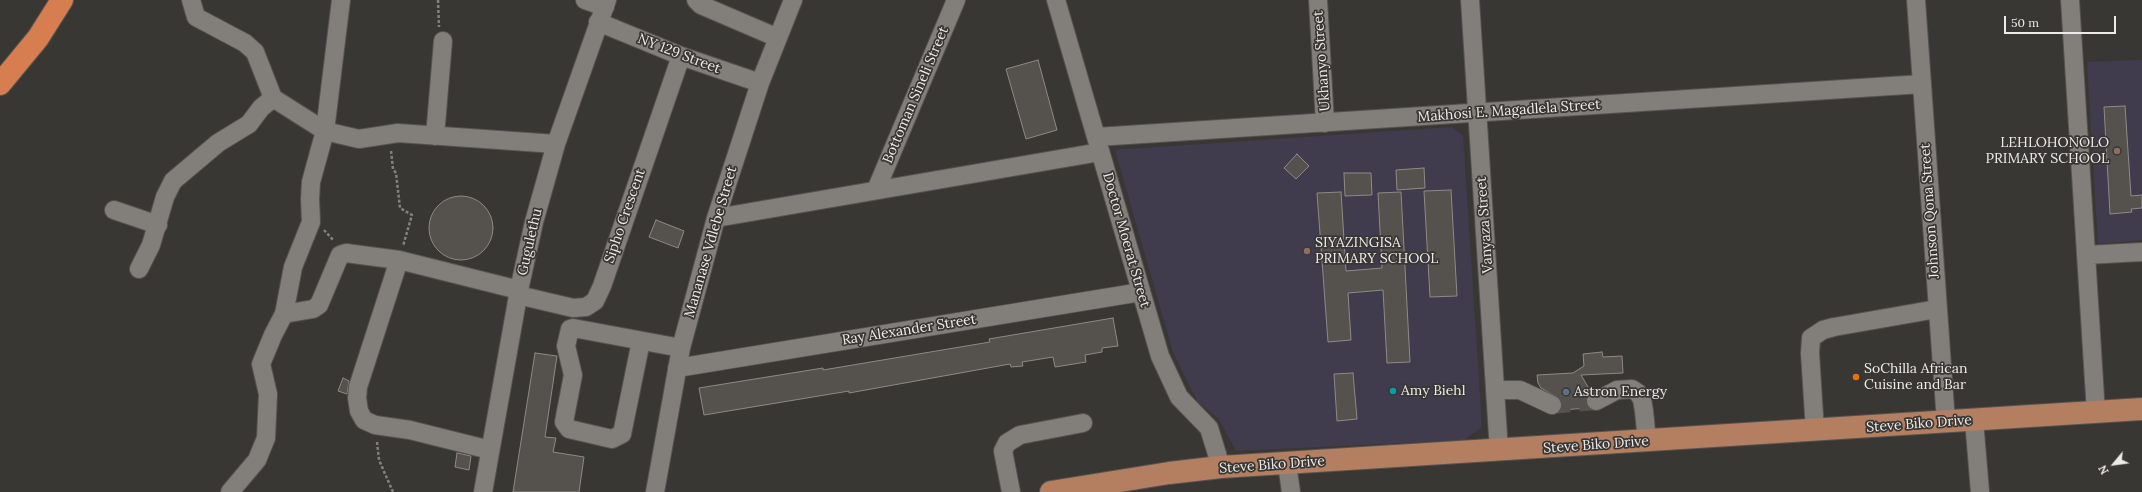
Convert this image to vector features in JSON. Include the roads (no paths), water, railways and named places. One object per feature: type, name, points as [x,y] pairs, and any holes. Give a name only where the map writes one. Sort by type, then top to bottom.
[{"type":"highway","points":[[0,84],[38,38],[62,0]]},
{"type":"main road","name":"Steve Biko Drive","points":[[1051,492],[1076,490],[1221,467],[1499,451],[1946,422],[1975,428],[2096,412],[2142,409]]},
{"type":"street","points":[[191,0],[196,17],[245,43],[255,52],[273,98],[325,131],[358,139],[398,133],[556,144]]},
{"type":"street","points":[[230,492],[257,460],[266,438],[268,394],[261,364],[273,335],[284,314],[293,266],[312,222],[310,199],[311,182],[325,131],[341,0]]},
{"type":"street","name":"NY 129 Street","points":[[585,0],[681,56],[760,83]]},
{"type":"street","points":[[696,0],[701,5],[778,38]]},
{"type":"street","name":"Mananase Vdlebe Street","points":[[655,492],[677,368],[716,218],[760,83],[794,0]]},
{"type":"street","name":"Bottoman Sineli Street","points":[[876,190],[956,0]]},
{"type":"street","name":"Doctor Moerat Street","points":[[1056,0],[1160,356],[1179,397],[1209,428],[1221,467]]},
{"type":"street","name":"Ukhanyo Street","points":[[1318,0],[1326,123]]},
{"type":"street","name":"Vanyaza Street","points":[[1470,0],[1499,451]]},
{"type":"street","name":"Johnson Qona Street","points":[[1916,0],[1946,422]]},
{"type":"street","points":[[2070,0],[2096,412]]},
{"type":"street","name":"Gugulethu","points":[[483,492],[519,293],[534,222],[556,144],[603,10]]},
{"type":"street","points":[[435,136],[443,41]]},
{"type":"street","name":"Sipho Crescent","points":[[519,293],[573,308],[586,307],[595,301],[602,286],[681,56]]},
{"type":"street","name":"Makhosi E. Magadlela Street","points":[[716,218],[876,190],[1098,145],[1326,123],[1922,84]]},
{"type":"street","points":[[139,269],[152,245],[165,197],[173,181],[218,143],[249,124],[261,108],[273,98]]},
{"type":"street","points":[[114,210],[158,225]]},
{"type":"street","points":[[284,314],[313,309],[319,305],[338,256],[346,252],[399,260],[519,293]]},
{"type":"street","points":[[2086,255],[2142,252]]},
{"type":"street","points":[[399,260],[358,387],[357,398],[359,411],[364,420],[375,425],[410,430],[490,450]]},
{"type":"street","name":"Ray Alexander Street","points":[[677,368],[1141,292]]},
{"type":"street","points":[[1815,431],[1810,353],[1811,338],[1823,330],[1834,327],[1937,309]]},
{"type":"street","points":[[641,341],[622,434],[612,439],[566,426],[564,422],[573,375],[566,346],[570,329],[573,328],[682,348]]},
{"type":"street","points":[[1596,401],[1617,390],[1632,389],[1638,393],[1642,399],[1647,441]]},
{"type":"street","points":[[1496,390],[1520,390],[1552,405]]},
{"type":"street","points":[[1011,492],[1003,451],[1007,443],[1020,435],[1083,423]]},
{"type":"street","points":[[1975,428],[1980,492]]},
{"type":"street","points":[[1287,464],[1291,492]]},
{"type":"tunnel","points":[[1552,405],[1596,401]]},
{"type":"place","name":"LEHLOHONOLO PRIMARY SCHOOL","points":[[2117,151]]},
{"type":"place","name":"SIYAZINGISA PRIMARY SCHOOL","points":[[1307,251]]},
{"type":"place","name":"SoChilla African Cuisine and Bar","points":[[1856,377]]},
{"type":"place","name":"Amy Biehl","points":[[1393,391]]},
{"type":"place","name":"Astron Energy","points":[[1566,392]]}]
